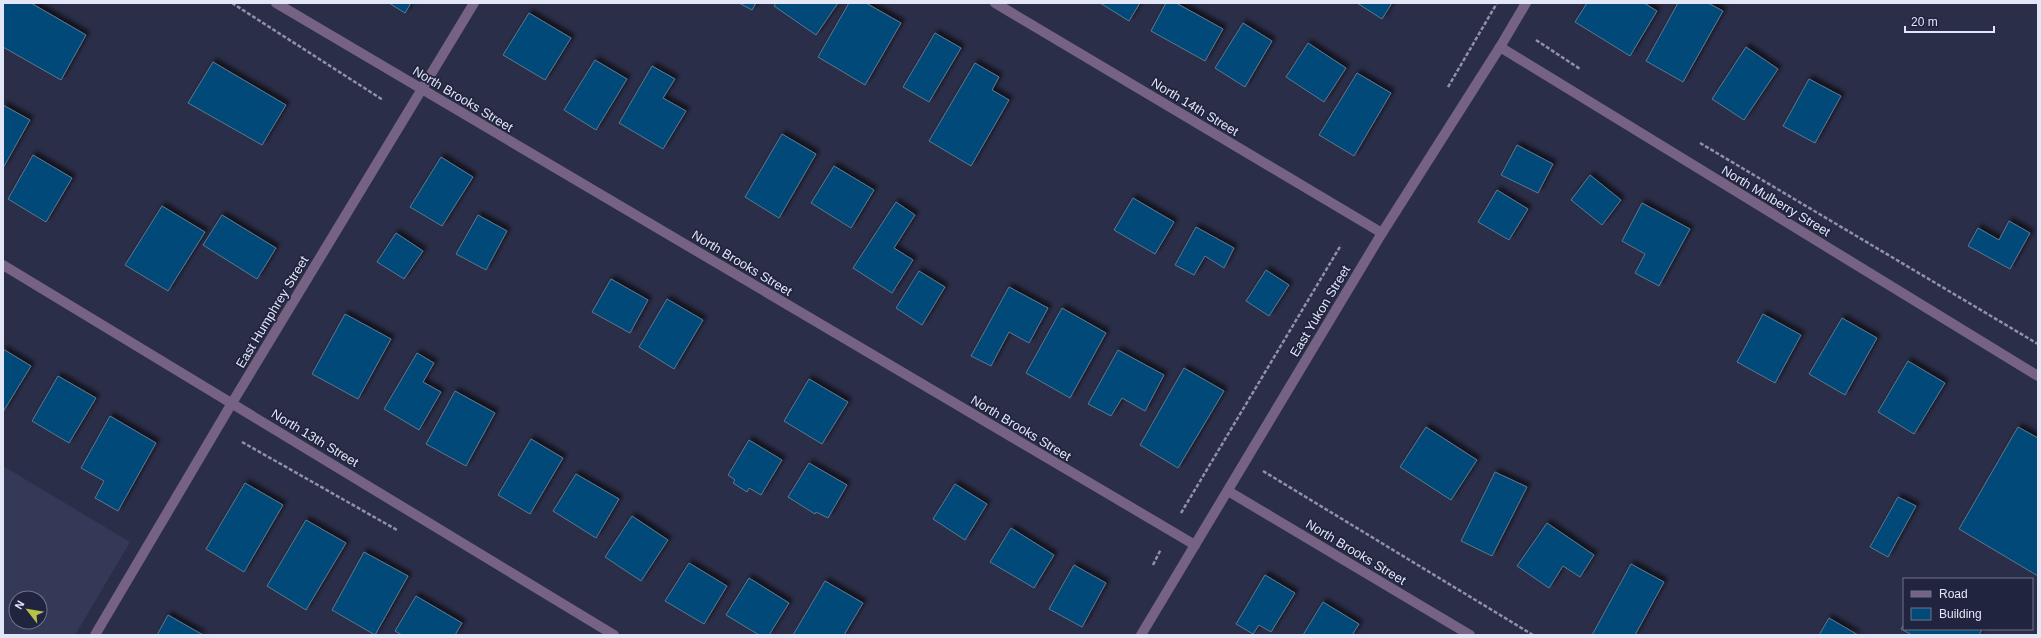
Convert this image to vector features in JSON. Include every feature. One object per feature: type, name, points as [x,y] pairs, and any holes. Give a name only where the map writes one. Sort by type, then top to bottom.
[{"type":"street","name":"North Brooks Street","points":[[276,3],[1195,546]]},
{"type":"street","name":"East Humphrey Street","points":[[95,635],[232,403],[474,3]]},
{"type":"street","name":"North 14th Street","points":[[995,3],[1382,233]]},
{"type":"street","name":"East Yukon Street","points":[[1141,635],[1247,461],[1382,233],[1500,47],[1526,3]]},
{"type":"street","name":"North Mulberry Street","points":[[1500,47],[2038,376]]},
{"type":"street","name":"North 13th Street","points":[[3,265],[614,635]]},
{"type":"street","name":"North Brooks Street","points":[[1228,491],[1470,635]]},
{"type":"path","points":[[232,3],[383,100]]},
{"type":"path","points":[[1536,40],[1581,70]]},
{"type":"path","points":[[1696,140],[2038,344]]},
{"type":"path","points":[[1153,565],[1171,531],[1341,245]]},
{"type":"path","points":[[1247,461],[1533,635]]},
{"type":"shaded area","points":[[3,466],[130,542],[75,635],[3,635]]},
{"type":"building","points":[[3,3],[31,3],[86,35],[61,80],[3,47]]},
{"type":"building","points":[[389,3],[411,3],[405,13]]},
{"type":"building","points":[[739,3],[756,3],[752,10]]},
{"type":"building","points":[[776,3],[838,3],[816,35],[774,6]]},
{"type":"building","points":[[849,3],[866,3],[901,23],[865,85],[818,57]]},
{"type":"building","points":[[1100,3],[1140,3],[1129,21]]},
{"type":"building","points":[[1166,3],[1176,3],[1223,29],[1205,61],[1151,31]]},
{"type":"building","points":[[1357,3],[1392,3],[1382,19]]},
{"type":"building","points":[[1587,3],[1644,3],[1657,11],[1630,56],[1575,22]]},
{"type":"building","points":[[1678,3],[1708,3],[1723,11],[1683,82],[1646,61]]},
{"type":"building","points":[[529,13],[571,38],[545,80],[503,55]]},
{"type":"building","points":[[1243,23],[1272,41],[1245,87],[1215,68]]},
{"type":"building","points":[[935,33],[961,48],[929,102],[903,87]]},
{"type":"building","points":[[1308,43],[1346,68],[1324,102],[1286,77]]},
{"type":"building","points":[[1746,47],[1778,69],[1744,120],[1712,99]]},
{"type":"building","points":[[595,60],[627,79],[596,130],[564,110]]},
{"type":"building","points":[[213,62],[286,105],[262,145],[188,103]]},
{"type":"building","points":[[975,63],[999,77],[992,90],[1009,100],[971,166],[929,141]]},
{"type":"building","points":[[652,66],[675,79],[663,98],[686,111],[663,149],[619,123]]},
{"type":"building","points":[[1357,73],[1391,93],[1354,156],[1319,135]]},
{"type":"building","points":[[1809,79],[1841,96],[1815,143],[1783,126]]},
{"type":"building","points":[[3,105],[30,120],[3,168]]},
{"type":"building","points":[[782,134],[816,154],[779,218],[745,197]]},
{"type":"building","points":[[1517,145],[1553,164],[1538,193],[1501,175]]},
{"type":"building","points":[[33,155],[72,178],[46,222],[8,199]]},
{"type":"building","points":[[441,157],[473,177],[442,226],[410,207]]},
{"type":"building","points":[[834,166],[874,190],[851,228],[811,203]]},
{"type":"building","points":[[1590,175],[1621,200],[1602,225],[1571,200]]},
{"type":"building","points":[[1497,190],[1528,209],[1509,240],[1478,222]]},
{"type":"building","points":[[1133,198],[1174,222],[1155,254],[1114,230]]},
{"type":"building","points":[[896,202],[915,215],[894,248],[913,260],[892,293],[853,268]]},
{"type":"building","points":[[1642,203],[1690,229],[1659,286],[1635,273],[1645,254],[1622,241]]},
{"type":"building","points":[[162,206],[205,232],[168,291],[125,265]]},
{"type":"building","points":[[222,215],[276,248],[257,279],[203,245]]},
{"type":"building","points":[[478,215],[507,231],[486,270],[456,254]]},
{"type":"building","points":[[2009,221],[2030,233],[2010,269],[1968,246],[1978,228],[1999,240]]},
{"type":"building","points":[[1196,227],[1234,248],[1224,268],[1205,256],[1194,275],[1175,265]]},
{"type":"building","points":[[396,233],[423,251],[404,279],[377,262]]},
{"type":"building","points":[[1266,270],[1289,285],[1269,316],[1246,301]]},
{"type":"building","points":[[919,271],[945,287],[922,325],[896,308]]},
{"type":"building","points":[[611,279],[648,300],[630,333],[592,312]]},
{"type":"building","points":[[1009,287],[1048,308],[1029,343],[1009,332],[991,366],[971,356]]},
{"type":"building","points":[[667,299],[703,320],[674,369],[639,347]]},
{"type":"building","points":[[1062,308],[1106,333],[1070,398],[1026,373]]},
{"type":"building","points":[[345,314],[391,339],[358,399],[312,374]]},
{"type":"building","points":[[1763,314],[1801,335],[1775,383],[1737,362]]},
{"type":"building","points":[[1842,318],[1877,338],[1845,395],[1809,374]]},
{"type":"building","points":[[3,349],[31,366],[3,412]]},
{"type":"building","points":[[1118,350],[1164,375],[1145,411],[1122,398],[1111,416],[1088,404]]},
{"type":"building","points":[[417,353],[434,363],[423,382],[441,392],[419,430],[384,409]]},
{"type":"building","points":[[1908,361],[1945,383],[1914,434],[1878,412]]},
{"type":"building","points":[[1184,368],[1224,391],[1178,468],[1140,445]]},
{"type":"building","points":[[58,376],[96,398],[69,443],[32,421]]},
{"type":"building","points":[[809,379],[848,402],[822,444],[784,421]]},
{"type":"building","points":[[455,391],[495,413],[466,466],[426,444]]},
{"type":"building","points":[[110,416],[156,443],[118,511],[95,498],[104,481],[81,468]]},
{"type":"building","points":[[1426,427],[1477,460],[1451,500],[1400,467]]},
{"type":"building","points":[[2018,427],[2038,438],[2038,576],[1959,529]]},
{"type":"building","points":[[531,439],[563,458],[530,514],[498,495]]},
{"type":"building","points":[[749,440],[782,460],[761,495],[749,488],[747,492],[733,483],[735,480],[728,475]]},
{"type":"building","points":[[809,463],[847,485],[828,518],[816,512],[815,514],[788,497]]},
{"type":"building","points":[[1495,472],[1527,487],[1492,556],[1461,541]]},
{"type":"building","points":[[576,474],[619,499],[596,538],[553,511]]},
{"type":"building","points":[[245,483],[283,505],[244,572],[206,549]]},
{"type":"building","points":[[955,484],[987,504],[965,540],[933,519]]},
{"type":"building","points":[[1898,497],[1916,506],[1888,557],[1870,547]]},
{"type":"building","points":[[632,516],[668,540],[641,581],[605,557]]},
{"type":"building","points":[[306,520],[346,543],[306,610],[267,586]]},
{"type":"building","points":[[1547,523],[1594,555],[1580,577],[1563,566],[1549,588],[1517,566]]},
{"type":"building","points":[[1011,528],[1054,555],[1034,588],[990,562]]},
{"type":"building","points":[[364,552],[408,576],[375,635],[332,610]]},
{"type":"building","points":[[689,563],[727,586],[704,624],[665,601]]},
{"type":"building","points":[[1631,564],[1664,582],[1635,635],[1592,635]]},
{"type":"building","points":[[1074,565],[1106,583],[1082,627],[1049,609]]},
{"type":"building","points":[[1265,575],[1295,593],[1271,632],[1259,625],[1253,634],[1236,624]]},
{"type":"building","points":[[749,578],[789,603],[769,635],[759,635],[726,615]]},
{"type":"building","points":[[825,581],[863,603],[844,635],[793,635]]},
{"type":"building","points":[[416,596],[462,623],[455,635],[402,635],[395,631]]},
{"type":"building","points":[[1323,602],[1359,624],[1352,635],[1303,635]]},
{"type":"building","points":[[168,615],[203,635],[157,635]]},
{"type":"building","points":[[1829,618],[1858,635],[1819,635]]},
{"type":"building","points":[[1903,626],[1903,630],[1982,630],[1979,635],[1912,635],[1901,629]]}]
